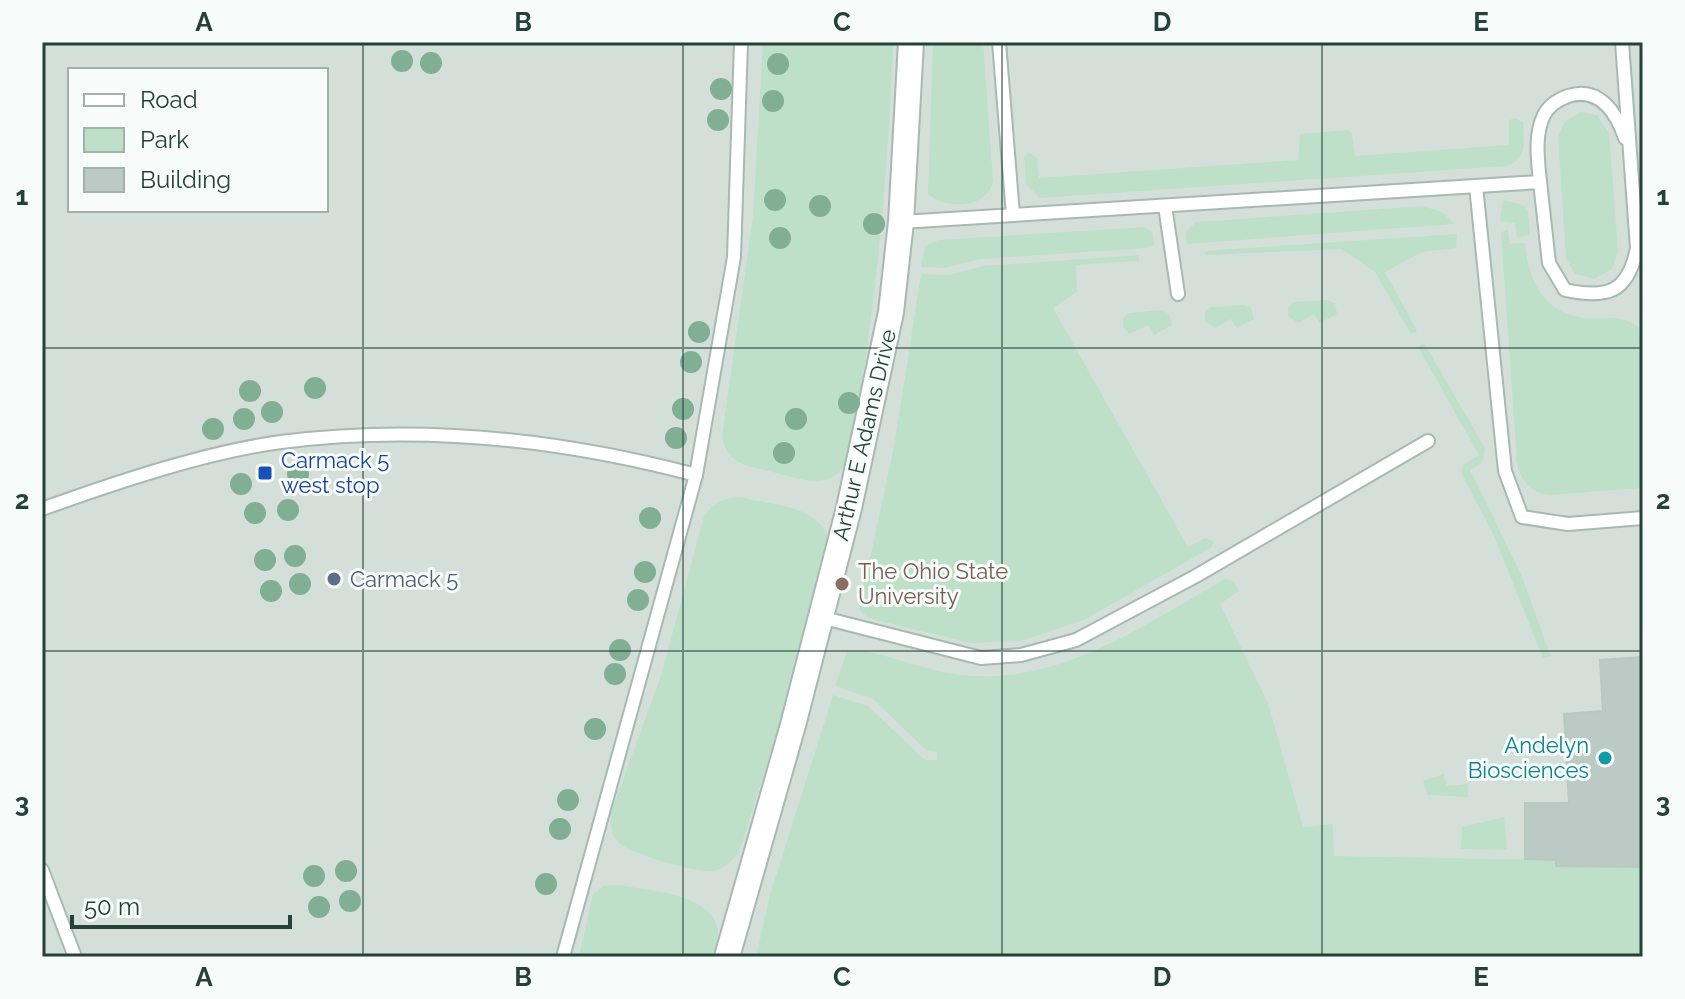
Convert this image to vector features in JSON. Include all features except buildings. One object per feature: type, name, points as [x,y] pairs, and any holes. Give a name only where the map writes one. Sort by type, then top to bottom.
[{"type":"street","name":"Arthur E Adams Drive","points":[[727,957],[855,483],[891,312],[901,222],[911,42]]},
{"type":"lane","points":[[563,957],[696,475],[734,257],[741,42]]},
{"type":"lane","points":[[999,42],[1013,215]]},
{"type":"lane","points":[[1622,42],[1637,248],[1633,266],[1625,280],[1609,293],[1592,296],[1565,290],[1549,263],[1540,182],[1539,130],[1545,113],[1554,102],[1570,95],[1596,97],[1612,108],[1630,152]]},
{"type":"lane","points":[[901,222],[1540,182]]},
{"type":"lane","points":[[1476,186],[1505,471],[1522,517],[1568,524],[1643,518]]},
{"type":"lane","points":[[1165,206],[1178,294]]},
{"type":"lane","points":[[42,509],[113,483],[263,445],[401,434],[507,438],[596,450],[696,475]]},
{"type":"lane","points":[[820,617],[981,658],[1021,655],[1076,640],[1196,576],[1428,441]]},
{"type":"lane","points":[[42,870],[75,957]]},
{"type":"shaded area","name":"The Ohio State University","points":[[42,42],[1643,42],[1643,957],[42,957]]},
{"type":"green space","points":[[763,42],[893,42],[882,213],[857,429],[846,463],[833,477],[824,480],[794,478],[742,464],[727,451],[722,436],[753,216]]},
{"type":"green space","points":[[933,42],[983,42],[993,181],[990,190],[975,202],[945,203],[928,194]]},
{"type":"green space","points":[[1581,112],[1597,115],[1609,133],[1618,252],[1612,269],[1594,279],[1575,274],[1566,258],[1558,136],[1565,121]]},
{"type":"green space","points":[[1515,118],[1523,122],[1523,148],[1518,159],[1506,166],[1040,198],[1026,184],[1024,157],[1028,152],[1037,158],[1039,178],[1298,160],[1300,134],[1347,130],[1352,134],[1355,156],[1509,145],[1509,120]]},
{"type":"green space","points":[[1503,200],[1523,205],[1528,212],[1530,235],[1517,237],[1515,223],[1500,221]]},
{"type":"green space","points":[[1423,206],[1442,212],[1454,224],[1187,244],[1186,232],[1196,222]]},
{"type":"green space","points":[[1144,227],[1153,233],[1154,245],[1145,248],[982,259],[944,268],[921,267],[925,246],[939,240]]},
{"type":"green space","points":[[1508,230],[1510,244],[1525,243],[1534,282],[1559,310],[1585,318],[1622,319],[1643,331],[1643,488],[1549,495],[1532,488],[1521,475],[1517,463],[1501,232]]},
{"type":"green space","points":[[1457,234],[1456,248],[1422,252],[1385,272],[1417,331],[1411,334],[1375,272],[1341,249],[1206,255],[1203,251]]},
{"type":"green space","points":[[1139,255],[1139,261],[1076,265],[1077,292],[1053,308],[1188,547],[1205,538],[1213,541],[1212,547],[1084,620],[1021,641],[970,643],[868,618],[859,609],[894,447],[921,274],[949,275],[983,266]]},
{"type":"green space","points":[[1327,300],[1335,303],[1337,314],[1320,323],[1314,314],[1298,323],[1288,316],[1288,307],[1294,302]]},
{"type":"green space","points":[[1244,305],[1251,308],[1254,319],[1237,328],[1231,319],[1215,328],[1205,321],[1205,312],[1211,307]]},
{"type":"green space","points":[[1162,310],[1169,314],[1172,325],[1154,335],[1149,325],[1129,334],[1123,327],[1123,318],[1129,313]]},
{"type":"green space","points":[[1424,343],[1485,448],[1482,463],[1470,470],[1521,574],[1551,657],[1543,658],[1495,538],[1461,472],[1463,465],[1479,455],[1418,347]]},
{"type":"green space","points":[[740,497],[806,514],[816,520],[829,542],[791,688],[739,853],[721,868],[706,871],[664,862],[624,847],[614,835],[611,812],[661,676],[704,516],[719,502]]},
{"type":"green space","points":[[1225,579],[1234,581],[1239,591],[1220,604],[1268,703],[1303,827],[1333,824],[1334,856],[1556,860],[1557,866],[1643,867],[1643,957],[756,957],[770,895],[833,695],[868,706],[925,760],[937,760],[937,752],[927,751],[873,699],[835,686],[847,651],[861,650],[961,675],[997,676],[1032,671],[1066,662],[1099,648]]},
{"type":"green space","points":[[1444,774],[1447,786],[1468,784],[1468,797],[1428,795],[1423,781]]},
{"type":"green space","points":[[1504,817],[1507,850],[1461,849],[1462,827]]},
{"type":"green space","points":[[620,885],[678,896],[705,909],[714,918],[718,931],[715,957],[579,957],[593,894],[604,886]]},
{"type":"place","name":"Carmack 5 west stop","points":[[265,473]]},
{"type":"place","name":"Carmack 5","points":[[334,579]]},
{"type":"place","name":"The Ohio State University","points":[[842,584]]},
{"type":"place","name":"Andelyn Biosciences","points":[[1605,758]]}]
